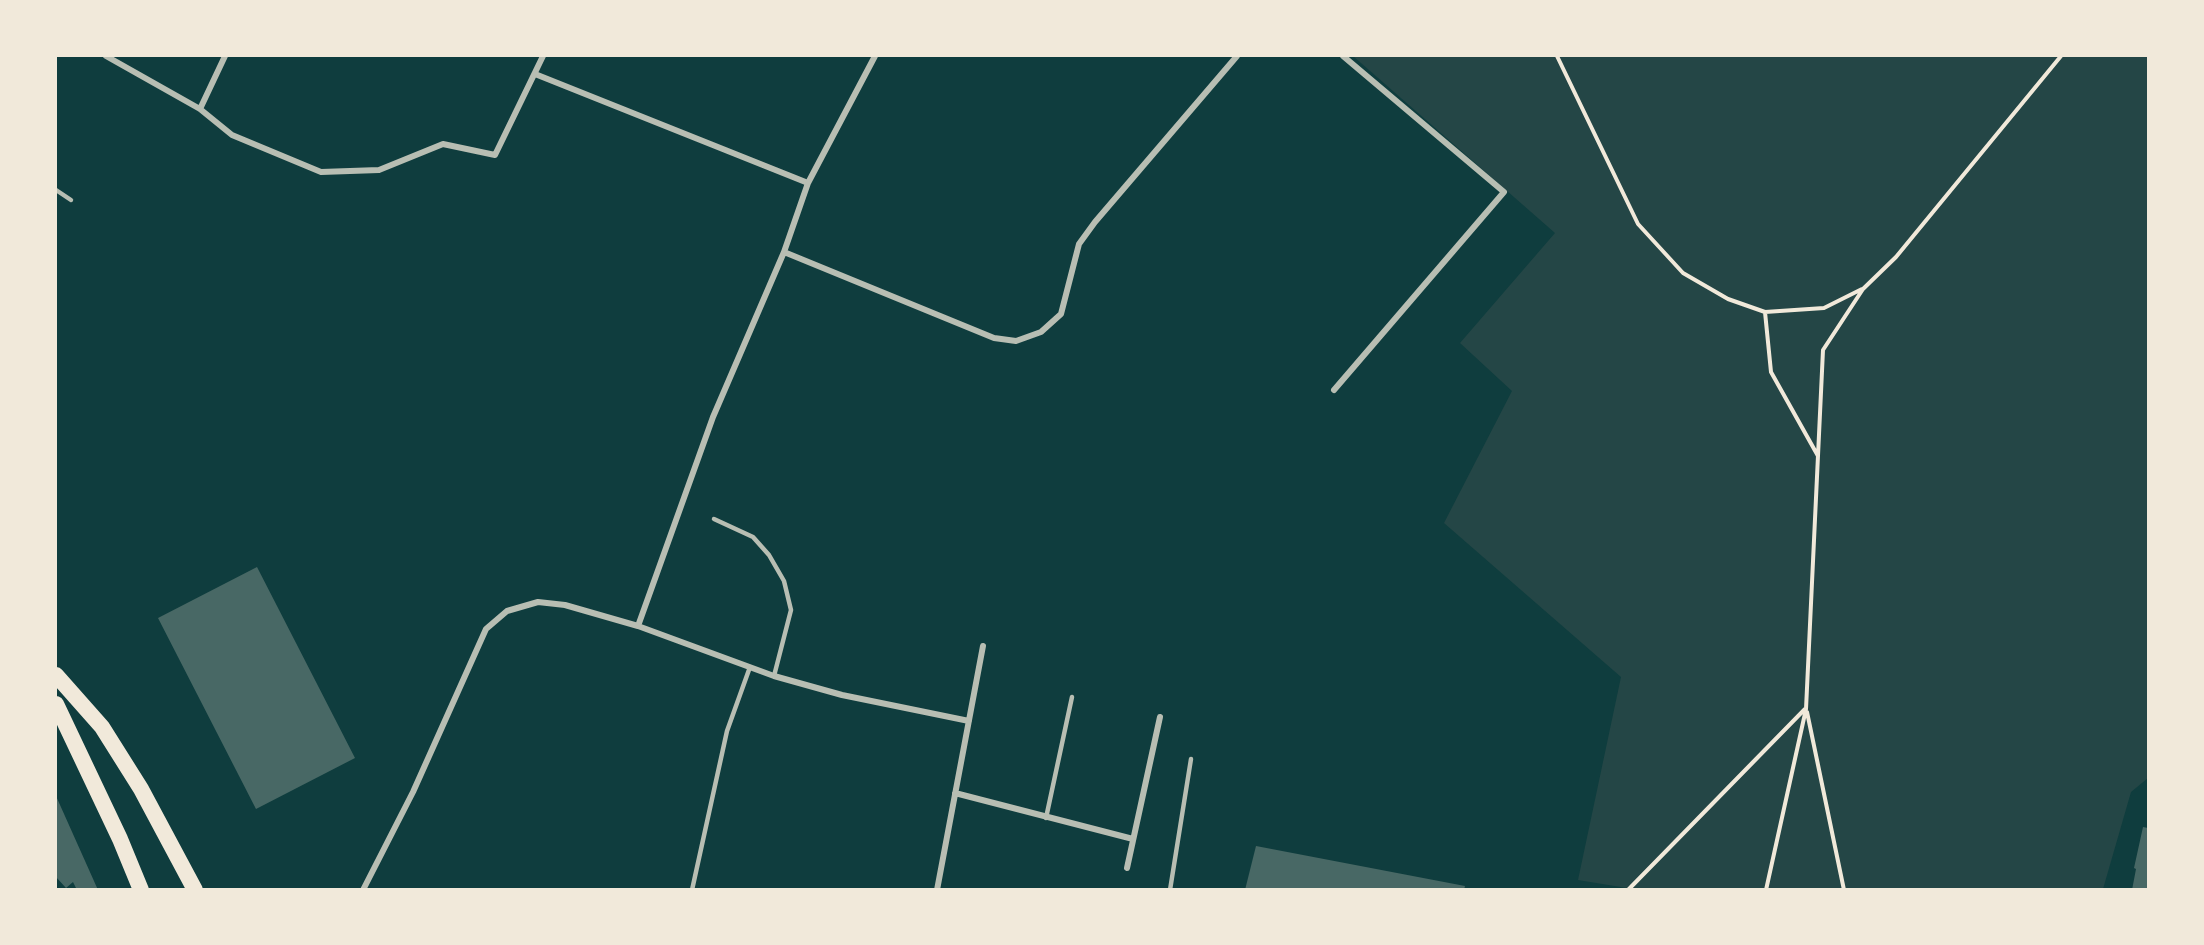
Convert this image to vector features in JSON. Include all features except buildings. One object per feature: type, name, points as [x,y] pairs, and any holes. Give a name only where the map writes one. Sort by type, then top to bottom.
[{"type":"highway","points":[[56,675],[102,727],[141,789],[195,890]]},
{"type":"highway","points":[[56,705],[120,839],[141,890]]},
{"type":"street","points":[[106,56],[200,109],[232,135],[321,172],[380,170],[443,144],[495,155],[543,56]]},
{"type":"street","points":[[200,109],[225,56]]},
{"type":"street","points":[[638,626],[713,417],[784,252],[808,183],[875,56]]},
{"type":"street","points":[[784,252],[994,338],[1016,341],[1041,332],[1061,314],[1079,244],[1095,222],[1237,56]]},
{"type":"street","points":[[1334,390],[1504,192],[1343,56]]},
{"type":"street","points":[[535,74],[808,183]]},
{"type":"street","points":[[363,890],[413,792],[486,629],[507,611],[538,602],[564,605],[638,626],[774,676],[842,695],[969,721]]},
{"type":"street","points":[[937,890],[983,645]]},
{"type":"street","points":[[1127,868],[1160,717]]},
{"type":"street","points":[[955,793],[1133,839]]},
{"type":"lane","points":[[56,190],[71,200]]},
{"type":"lane","points":[[714,519],[753,537],[769,555],[784,581],[791,610],[774,676]]},
{"type":"lane","points":[[692,890],[727,731],[750,667]]},
{"type":"lane","points":[[1046,818],[1072,697]]},
{"type":"lane","points":[[1170,890],[1191,759]]},
{"type":"path","points":[[1557,56],[1571,80],[1638,224],[1683,273],[1728,299],[1765,312],[1824,308],[1863,289]]},
{"type":"path","points":[[1766,890],[1806,709],[1823,350],[1863,289],[1896,257],[2061,56]]},
{"type":"path","points":[[1765,312],[1771,372],[1819,457]]},
{"type":"path","points":[[1628,890],[1806,709]]},
{"type":"path","points":[[1806,709],[1844,890]]},
{"type":"shaded area","points":[[1353,56],[2148,56],[2148,778],[2131,792],[2103,889],[1639,890],[1578,880],[1621,677],[1444,523],[1512,391],[1460,343],[1555,233]]}]
